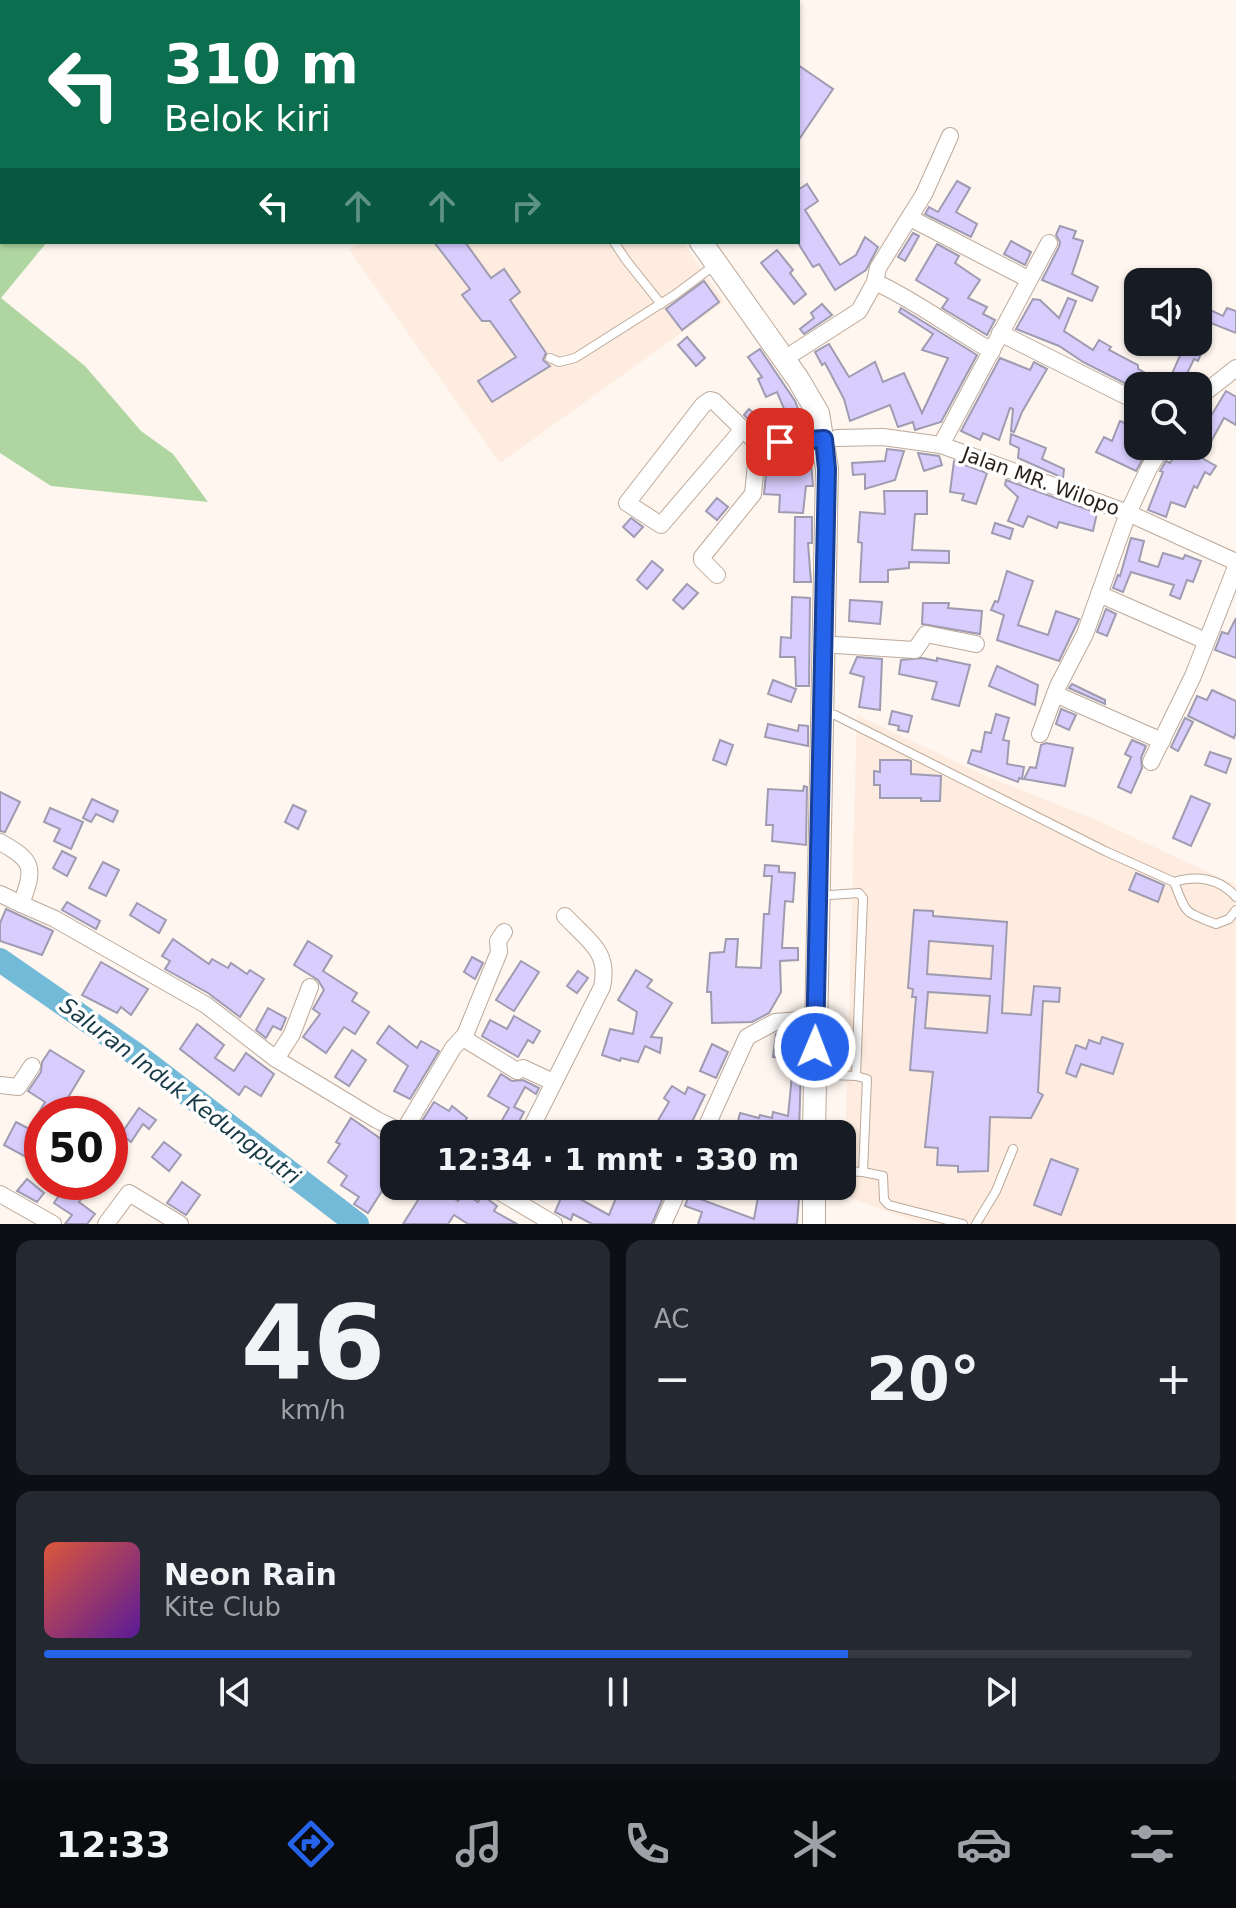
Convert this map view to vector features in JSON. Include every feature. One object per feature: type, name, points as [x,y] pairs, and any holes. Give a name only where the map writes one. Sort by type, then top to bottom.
[{"type":"main road","points":[[717,253],[795,352],[824,413],[840,467],[836,645],[828,715]]},
{"type":"main road","points":[[717,253],[798,379],[824,413]]},
{"type":"main road","points":[[816,1120],[822,1075],[828,715],[827,469],[830,439]]},
{"type":"main road","points":[[825,896],[815,1019],[827,1120]]},
{"type":"main road","points":[[814,1200],[814,1224]]},
{"type":"main road","points":[[829,1200],[829,1224]]},
{"type":"street","points":[[795,352],[859,311],[875,282],[878,268],[924,194],[950,136]]},
{"type":"street","points":[[910,218],[1028,279]]},
{"type":"street","points":[[941,445],[1049,243]]},
{"type":"street","points":[[875,282],[905,295],[961,334],[992,351]]},
{"type":"street","points":[[1000,333],[1124,395]]},
{"type":"street","points":[[1212,387],[1236,368]]},
{"type":"street","points":[[717,575],[702,557],[753,494],[758,444],[743,429],[714,401],[708,401],[627,503],[661,525],[743,429]]},
{"type":"street","name":"Jalan MR. Wilopo","points":[[758,444],[883,437],[941,445],[1128,513],[1236,564]]},
{"type":"street","points":[[1040,734],[1055,694],[1085,634],[1128,513],[1154,460]]},
{"type":"street","points":[[1151,762],[1193,676],[1236,564]]},
{"type":"street","points":[[1099,594],[1206,641]]},
{"type":"street","points":[[836,645],[915,650],[926,634],[976,644]]},
{"type":"street","points":[[1055,694],[1162,741]]},
{"type":"street","points":[[0,842],[26,857],[30,870],[21,904]]},
{"type":"street","points":[[0,894],[55,919],[206,1005],[276,1059],[380,1121]]},
{"type":"street","points":[[535,1120],[602,987],[605,971],[599,951],[565,916]]},
{"type":"street","points":[[411,1120],[476,1014],[489,971],[499,952],[498,941],[504,932]]},
{"type":"street","points":[[276,1059],[292,1034],[310,987]]},
{"type":"street","points":[[709,1120],[747,1037],[775,1022],[815,1019]]},
{"type":"street","points":[[463,1038],[517,1071],[523,1068],[553,1082]]},
{"type":"street","points":[[0,1085],[18,1087],[32,1066]]},
{"type":"street","points":[[106,1224],[129,1193],[180,1224]]},
{"type":"street","points":[[0,1194],[53,1224]]},
{"type":"street","points":[[517,1200],[554,1224]]},
{"type":"street","points":[[663,1224],[674,1200]]},
{"type":"lane","points":[[616,244],[661,304]]},
{"type":"lane","points":[[550,358],[559,362],[575,358],[661,304],[717,253]]},
{"type":"lane","points":[[828,715],[1174,882],[1194,877],[1206,878],[1236,897]]},
{"type":"lane","points":[[1174,882],[1183,908],[1188,913],[1216,924],[1229,919],[1236,910]]},
{"type":"lane","points":[[825,896],[859,893],[863,898],[856,1076]]},
{"type":"lane","points":[[822,1075],[867,1079],[863,1172]]},
{"type":"lane","points":[[976,1224],[996,1191],[1013,1149]]},
{"type":"lane","points":[[856,1172],[883,1176],[884,1200],[889,1205],[963,1224]]},
{"type":"shaded area","points":[[357,244],[684,244],[724,302],[500,463],[349,250]]},
{"type":"shaded area","points":[[857,715],[988,777],[1094,819],[1236,885],[1236,1224],[923,1224],[855,1200],[856,1120],[846,1120]]},
{"type":"green space","points":[[0,244],[45,244],[1,298],[85,366],[141,431],[173,454],[208,502],[51,486],[0,453]]},
{"type":"building","points":[[800,66],[833,89],[800,138]]},
{"type":"building","points":[[957,181],[970,188],[956,212],[977,224],[971,237],[925,214],[929,207],[938,212]]},
{"type":"building","points":[[807,184],[818,201],[805,210],[840,265],[856,255],[865,237],[878,247],[866,270],[835,290],[819,264],[813,267],[799,244],[800,189]]},
{"type":"building","points":[[1060,226],[1076,231],[1073,238],[1083,241],[1072,274],[1098,287],[1092,301],[1042,280],[1059,247],[1056,235]]},
{"type":"building","points":[[913,233],[919,236],[905,261],[898,257]]},
{"type":"building","points":[[1011,241],[1031,252],[1025,265],[1004,254]]},
{"type":"building","points":[[436,244],[466,244],[491,278],[504,269],[520,292],[510,300],[546,353],[543,360],[550,366],[492,402],[478,381],[516,357],[490,321],[482,321],[462,295],[470,289]]},
{"type":"building","points":[[937,244],[959,256],[955,263],[980,280],[968,298],[987,307],[983,314],[995,320],[987,335],[942,308],[948,299],[916,280]]},
{"type":"building","points":[[777,250],[806,294],[794,304],[761,263]]},
{"type":"building","points":[[704,281],[719,302],[682,330],[666,309]]},
{"type":"building","points":[[1068,298],[1076,301],[1064,331],[1093,350],[1099,340],[1111,347],[1109,350],[1138,365],[1138,369],[1143,372],[1124,372],[1124,383],[1059,346],[1016,329],[1033,299],[1040,300],[1059,318]]},
{"type":"building","points":[[822,304],[832,315],[804,334],[800,329],[814,318],[811,313]]},
{"type":"building","points":[[901,308],[977,355],[941,422],[915,430],[913,422],[898,427],[890,405],[850,421],[844,399],[825,363],[822,365],[815,352],[829,344],[849,377],[875,362],[883,382],[904,373],[922,413],[948,358],[922,350],[933,334],[899,312]]},
{"type":"building","points":[[1227,308],[1236,311],[1236,333],[1212,323],[1212,311],[1223,316]]},
{"type":"building","points":[[687,337],[705,358],[696,366],[678,345]]},
{"type":"building","points":[[760,349],[795,401],[806,429],[793,430],[777,392],[766,397],[758,379],[762,377],[748,357]]},
{"type":"building","points":[[1180,356],[1200,356],[1198,361],[1194,359],[1188,372],[1173,372]]},
{"type":"building","points":[[1000,358],[1030,370],[1034,362],[1047,369],[1014,432],[1011,431],[1013,409],[1010,408],[999,440],[983,433],[980,440],[961,431]]},
{"type":"building","points":[[1226,391],[1236,397],[1236,425],[1224,418],[1212,440],[1212,414]]},
{"type":"building","points":[[749,409],[762,421],[756,427],[744,415]]},
{"type":"building","points":[[1120,421],[1124,423],[1124,460],[1142,460],[1136,471],[1096,452],[1104,437],[1112,441]]},
{"type":"building","points":[[1011,434],[1046,448],[1042,459],[1064,469],[1063,478],[1018,458],[1019,448],[1010,444]]},
{"type":"building","points":[[887,449],[904,451],[895,480],[865,489],[865,474],[853,475],[852,463],[885,461]]},
{"type":"building","points":[[810,451],[813,486],[806,486],[803,513],[779,512],[780,495],[764,494],[768,454]]},
{"type":"building","points":[[918,453],[939,456],[942,465],[924,471]]},
{"type":"building","points":[[1172,460],[1206,460],[1216,466],[1210,475],[1205,472],[1197,488],[1194,486],[1185,507],[1171,502],[1166,517],[1148,510],[1163,472],[1160,471],[1166,461],[1170,463]]},
{"type":"building","points":[[954,461],[987,473],[976,504],[962,500],[964,494],[950,492]]},
{"type":"building","points":[[1006,480],[1097,513],[1093,531],[1059,522],[1057,528],[1028,516],[1023,527],[1008,521],[1018,497],[1005,485]]},
{"type":"building","points":[[884,491],[927,491],[927,514],[915,514],[912,550],[949,551],[949,563],[909,562],[909,568],[888,570],[888,582],[860,582],[860,512],[885,514]]},
{"type":"building","points":[[717,498],[728,507],[717,520],[706,511]]},
{"type":"building","points":[[795,517],[812,517],[812,543],[808,543],[811,582],[794,582]]},
{"type":"building","points":[[631,518],[643,527],[634,537],[623,527]]},
{"type":"building","points":[[995,523],[1013,529],[1010,539],[992,533]]},
{"type":"building","points":[[1131,538],[1144,541],[1139,561],[1158,567],[1163,553],[1183,559],[1185,555],[1201,561],[1193,582],[1187,580],[1180,599],[1170,595],[1174,585],[1131,572],[1123,592],[1113,588],[1120,576]]},
{"type":"building","points":[[652,561],[663,570],[647,589],[637,580]]},
{"type":"building","points":[[1007,571],[1033,581],[1018,625],[1048,635],[1056,611],[1079,619],[1059,661],[997,640],[1004,615],[991,610],[995,601],[998,602]]},
{"type":"building","points":[[687,584],[698,593],[683,609],[673,600]]},
{"type":"building","points":[[792,597],[810,598],[809,686],[796,686],[795,657],[780,657],[781,637],[791,638]]},
{"type":"building","points":[[850,600],[882,602],[880,624],[849,621]]},
{"type":"building","points":[[923,603],[949,603],[948,608],[982,611],[980,634],[922,624]]},
{"type":"building","points":[[1106,609],[1116,614],[1107,636],[1097,632]]},
{"type":"building","points":[[1236,618],[1236,658],[1215,650],[1222,632],[1228,634]]},
{"type":"building","points":[[857,657],[882,659],[880,710],[859,707],[864,677],[850,673]]},
{"type":"building","points":[[922,658],[970,665],[959,706],[932,699],[937,682],[899,674],[901,660]]},
{"type":"building","points":[[997,666],[1038,685],[1035,705],[989,686]]},
{"type":"building","points":[[773,680],[796,689],[791,702],[768,694]]},
{"type":"building","points":[[1072,684],[1105,700],[1105,704],[1069,688]]},
{"type":"building","points":[[1212,690],[1236,701],[1234,738],[1188,716],[1197,696],[1207,700]]},
{"type":"building","points":[[1061,709],[1076,715],[1069,730],[1056,724]]},
{"type":"building","points":[[892,711],[912,716],[908,732],[889,724]]},
{"type":"building","points":[[996,714],[1009,718],[1003,740],[1009,741],[1007,764],[1024,767],[1022,779],[1019,778],[1018,782],[968,763],[972,750],[981,752],[985,732],[991,733]]},
{"type":"building","points":[[1185,718],[1193,722],[1178,751],[1171,747]]},
{"type":"building","points":[[768,724],[798,731],[799,725],[808,726],[808,746],[765,737]]},
{"type":"building","points":[[720,740],[733,745],[726,765],[713,760]]},
{"type":"building","points":[[1132,740],[1146,746],[1141,758],[1142,768],[1131,793],[1118,787],[1131,757],[1125,754]]},
{"type":"building","points":[[1046,743],[1073,748],[1065,786],[1024,779],[1030,767],[1036,768],[1041,745]]},
{"type":"building","points":[[1210,752],[1231,759],[1226,773],[1205,765]]},
{"type":"building","points":[[880,760],[908,760],[911,761],[911,774],[941,776],[940,801],[880,798],[880,785],[874,785],[874,771],[880,772]]},
{"type":"building","points":[[804,786],[807,787],[806,845],[772,841],[773,825],[766,825],[768,789],[803,791]]},
{"type":"building","points":[[0,792],[20,802],[5,832],[0,831]]},
{"type":"building","points":[[1191,796],[1210,804],[1191,846],[1173,838]]},
{"type":"building","points":[[92,799],[118,811],[113,822],[96,814],[91,822],[83,818]]},
{"type":"building","points":[[293,805],[306,811],[298,829],[285,822]]},
{"type":"building","points":[[50,808],[83,822],[71,849],[54,841],[60,829],[44,822]]},
{"type":"building","points":[[62,851],[76,858],[67,876],[53,868]]},
{"type":"building","points":[[103,862],[119,870],[106,896],[89,888]]},
{"type":"building","points":[[765,865],[779,866],[779,872],[795,873],[793,902],[785,901],[782,948],[798,948],[798,960],[780,961],[781,992],[769,1013],[752,1022],[712,1023],[711,992],[707,992],[710,953],[724,952],[726,939],[738,939],[736,967],[761,968],[764,914],[769,914],[772,876],[764,876]]},
{"type":"building","points":[[1136,873],[1164,885],[1158,902],[1129,890]]},
{"type":"building","points":[[67,902],[100,921],[96,929],[62,910]]},
{"type":"building","points":[[137,903],[166,920],[159,933],[130,915]]},
{"type":"building","points":[[6,909],[53,931],[42,955],[0,941],[0,923]]},
{"type":"building","points":[[914,910],[933,911],[933,916],[1007,922],[1002,1013],[1031,1015],[1034,986],[1060,988],[1059,1002],[1043,1001],[1038,1092],[1043,1095],[1031,1118],[990,1117],[988,1171],[958,1172],[958,1166],[937,1165],[938,1148],[925,1147],[933,1072],[910,1070],[916,997],[912,997],[913,989],[908,988]],"holes":[[[929,941],[993,946],[991,979],[927,974]],[[928,992],[990,996],[987,1033],[925,1028]]]},
{"type":"building","points":[[173,939],[209,964],[212,959],[228,968],[231,963],[247,974],[250,970],[264,979],[240,1017],[208,993],[165,969],[170,961],[162,956]]},
{"type":"building","points":[[308,941],[332,956],[323,971],[357,993],[352,1001],[369,1012],[355,1034],[344,1027],[326,1053],[303,1037],[320,1014],[313,1009],[324,990],[318,980],[294,965]]},
{"type":"building","points":[[472,957],[483,963],[475,979],[464,972]]},
{"type":"building","points":[[521,961],[539,972],[514,1011],[496,1000]]},
{"type":"building","points":[[101,962],[148,989],[131,1015],[121,1007],[117,1013],[82,995]]},
{"type":"building","points":[[636,970],[652,980],[647,987],[672,1003],[651,1037],[662,1038],[660,1053],[645,1046],[638,1062],[621,1058],[620,1061],[602,1055],[610,1029],[633,1034],[637,1012],[618,1000]]},
{"type":"building","points":[[578,971],[588,978],[577,993],[567,986]]},
{"type":"building","points":[[268,1008],[286,1018],[281,1030],[273,1026],[266,1038],[256,1030]]},
{"type":"building","points":[[514,1016],[540,1031],[533,1043],[528,1040],[518,1057],[482,1036],[490,1020],[507,1029]]},
{"type":"building","points":[[197,1024],[224,1045],[215,1058],[234,1071],[246,1053],[274,1074],[261,1096],[245,1086],[239,1095],[180,1049]]},
{"type":"building","points":[[389,1026],[417,1048],[421,1041],[439,1051],[410,1099],[394,1091],[408,1066],[377,1043]]},
{"type":"building","points":[[802,1033],[799,1120],[738,1120],[740,1113],[759,1118],[760,1115],[772,1118],[773,1112],[788,1116],[793,1065],[784,1065],[785,1058],[773,1057],[776,1034]]},
{"type":"building","points":[[1102,1037],[1123,1044],[1113,1074],[1081,1064],[1076,1077],[1066,1073],[1076,1045],[1086,1049],[1089,1040],[1100,1044]]},
{"type":"building","points":[[712,1044],[728,1052],[716,1078],[700,1071]]},
{"type":"building","points":[[50,1050],[84,1071],[69,1096],[36,1096],[28,1091],[41,1072],[42,1062]]},
{"type":"building","points":[[352,1050],[366,1060],[349,1086],[335,1077]]},
{"type":"building","points":[[501,1074],[512,1081],[523,1080],[539,1088],[536,1094],[525,1087],[514,1107],[524,1112],[520,1120],[502,1120],[509,1108],[488,1096]]},
{"type":"building","points":[[672,1086],[685,1094],[688,1087],[705,1095],[693,1120],[658,1120],[669,1102],[664,1098]]},
{"type":"building","points":[[434,1102],[449,1111],[452,1106],[467,1118],[466,1120],[423,1120]]},
{"type":"building","points":[[139,1108],[156,1120],[149,1129],[143,1124],[131,1142],[128,1140],[128,1124]]},
{"type":"building","points":[[351,1118],[380,1138],[380,1194],[368,1213],[354,1204],[359,1197],[341,1185],[347,1176],[328,1162],[340,1144],[336,1142]]},
{"type":"building","points":[[16,1122],[24,1126],[24,1156],[4,1145]]},
{"type":"building","points":[[164,1142],[181,1155],[169,1171],[152,1157]]},
{"type":"building","points":[[1051,1159],[1078,1169],[1061,1215],[1034,1205]]},
{"type":"building","points":[[182,1182],[200,1195],[186,1215],[167,1203]]},
{"type":"building","points":[[24,1183],[24,1195],[17,1191]]},
{"type":"building","points":[[56,1200],[80,1200],[79,1202],[95,1214],[87,1224],[65,1224],[72,1215],[54,1203]]},
{"type":"building","points":[[418,1200],[489,1200],[497,1206],[494,1211],[517,1224],[468,1224],[454,1215],[448,1224],[403,1224]]},
{"type":"building","points":[[560,1200],[582,1200],[609,1215],[615,1200],[662,1200],[652,1224],[592,1224],[573,1214],[571,1220],[555,1212]]},
{"type":"building","points":[[687,1200],[703,1200],[754,1219],[757,1200],[799,1200],[797,1224],[698,1224],[702,1212],[685,1206]]},
{"type":"waterway","name":"Saluran Induk Kedungputri","points":[[0,960],[134,1053],[357,1224]]},
{"type":"route","points":[[780,442],[824,439],[827,469],[815,1047]]}]
